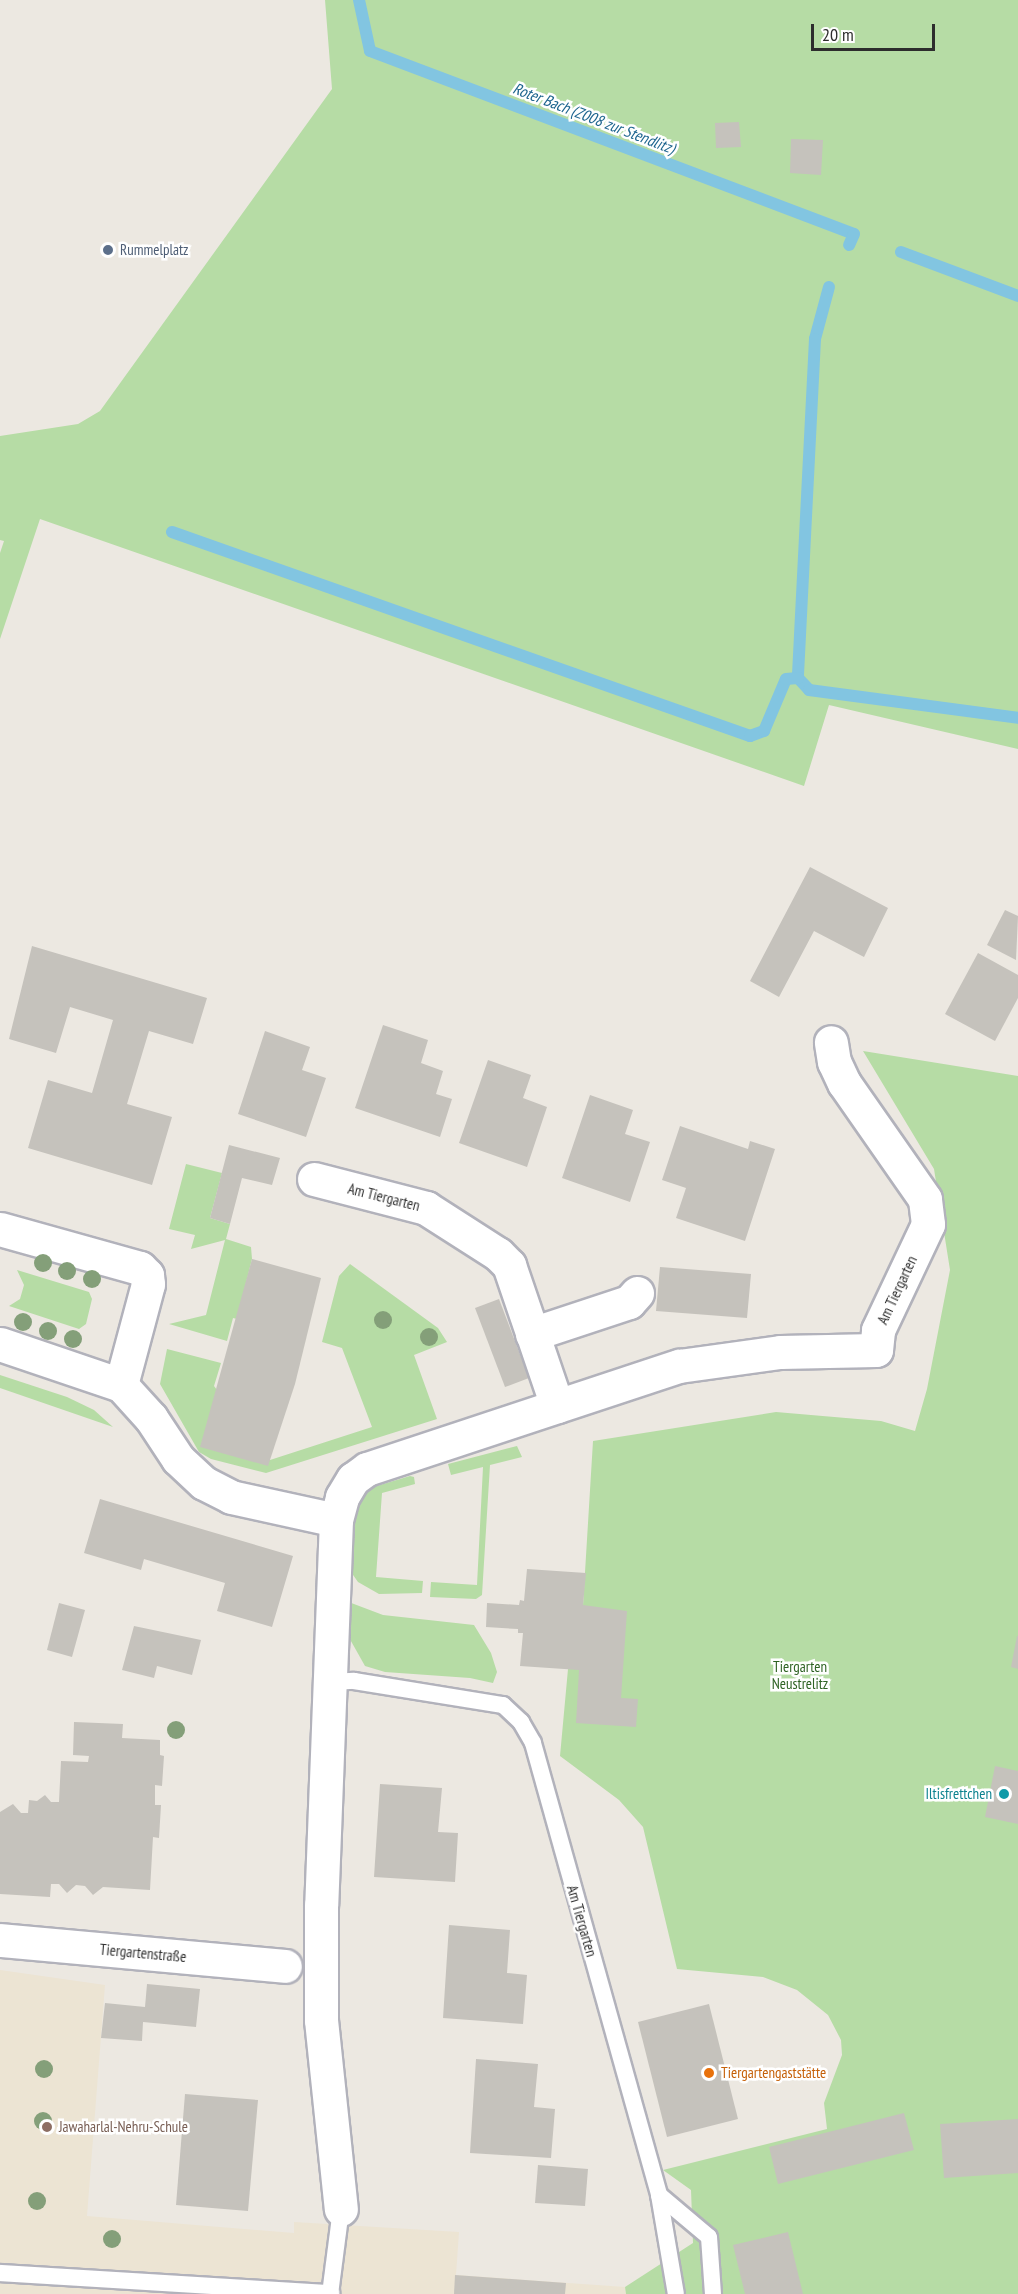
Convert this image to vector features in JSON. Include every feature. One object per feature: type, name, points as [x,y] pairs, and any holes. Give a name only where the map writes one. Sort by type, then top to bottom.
[{"type":"street","name":"Am Tiergarten","points":[[341,2209],[321,2020],[321,1905],[332,1682],[336,1520],[348,1488],[367,1469],[679,1366],[780,1352],[876,1350],[878,1330],[928,1224],[925,1199],[844,1083],[834,1062],[831,1042]]},
{"type":"street","name":"Am Tiergarten","points":[[314,1179],[426,1208],[498,1254],[509,1265],[557,1406]]},
{"type":"street","points":[[0,1229],[140,1268],[147,1275],[148,1284],[121,1385]]},
{"type":"street","points":[[532,1334],[629,1302],[637,1293]]},
{"type":"street","points":[[0,1344],[121,1385],[151,1418],[178,1459],[204,1483],[231,1497],[336,1520]]},
{"type":"street","name":"Tiergartenstraße","points":[[0,1940],[285,1966]]},
{"type":"lane","name":"Am Tiergarten","points":[[332,1682],[354,1682],[503,1705],[521,1722],[533,1743],[659,2195],[676,2294]]},
{"type":"lane","points":[[659,2195],[709,2237],[713,2294]]},
{"type":"lane","points":[[0,2273],[331,2294],[341,2209]]},
{"type":"shaded area","name":"Jawaharlal-Nehru-Schule","points":[[0,1970],[105,1985],[87,2216],[294,2233],[294,2222],[459,2232],[456,2275],[625,2287],[626,2294],[0,2294]]},
{"type":"green space","points":[[325,0],[1018,0],[1018,749],[829,705],[804,786],[40,519],[0,639],[0,553],[4,541],[0,540],[0,436],[78,424],[100,411],[332,89]]},
{"type":"green space","name":"Tiergarten Neustrelitz","points":[[863,1051],[1018,1076],[1018,2294],[626,2294],[625,2287],[693,2243],[691,2190],[663,2170],[827,2129],[824,2103],[842,2055],[841,2040],[828,2015],[797,1990],[763,1977],[677,1969],[643,1827],[619,1800],[560,1756],[568,1669],[583,1605],[593,1441],[776,1412],[881,1421],[915,1431],[927,1389],[950,1270],[934,1169]]},
{"type":"green space","points":[[186,1164],[222,1173],[210,1218],[230,1224],[226,1239],[251,1247],[252,1259],[237,1319],[233,1318],[227,1341],[169,1324],[206,1315],[225,1240],[191,1249],[195,1235],[169,1229]]},
{"type":"green space","points":[[350,1264],[438,1328],[447,1342],[414,1355],[437,1419],[266,1473],[211,1459],[199,1452],[160,1384],[167,1349],[221,1363],[214,1386],[270,1460],[372,1427],[342,1348],[322,1342],[339,1276]]},
{"type":"green space","points":[[17,1270],[89,1292],[92,1299],[86,1324],[79,1329],[9,1306],[20,1299],[24,1285]]},
{"type":"green space","points":[[0,1375],[67,1397],[94,1410],[113,1427],[0,1388]]},
{"type":"green space","points":[[517,1446],[522,1457],[490,1465],[482,1595],[476,1599],[430,1597],[431,1582],[477,1585],[483,1467],[451,1475],[448,1464]]},
{"type":"green space","points":[[410,1476],[414,1477],[415,1484],[382,1493],[376,1577],[423,1581],[422,1593],[379,1594],[358,1582],[346,1565],[348,1522],[360,1496],[370,1488]]},
{"type":"green space","points":[[346,1601],[383,1615],[474,1625],[491,1653],[497,1672],[493,1683],[470,1678],[385,1672],[365,1666],[347,1634]]},
{"type":"building","points":[[739,122],[741,147],[716,148],[715,123]]},
{"type":"building","points":[[791,139],[823,140],[821,175],[790,173]]},
{"type":"building","points":[[810,867],[888,908],[864,957],[814,931],[779,997],[750,981]]},
{"type":"building","points":[[1005,910],[1018,916],[1016,960],[987,945]]},
{"type":"building","points":[[32,946],[207,998],[193,1044],[149,1031],[127,1104],[172,1117],[152,1185],[28,1148],[48,1080],[92,1093],[113,1020],[70,1007],[56,1053],[9,1039]]},
{"type":"building","points":[[978,953],[1018,975],[1018,998],[995,1041],[945,1014]]},
{"type":"building","points":[[383,1025],[428,1040],[421,1063],[443,1071],[436,1094],[452,1099],[440,1137],[355,1108]]},
{"type":"building","points":[[265,1031],[310,1047],[302,1070],[326,1078],[306,1137],[238,1114]]},
{"type":"building","points":[[488,1060],[531,1075],[523,1098],[547,1107],[527,1167],[459,1143]]},
{"type":"building","points":[[590,1095],[633,1110],[625,1134],[650,1142],[630,1202],[562,1178]]},
{"type":"building","points":[[680,1126],[748,1149],[750,1141],[775,1149],[745,1241],[676,1218],[686,1188],[662,1180]]},
{"type":"building","points":[[229,1145],[280,1158],[272,1185],[242,1178],[230,1224],[210,1218]]},
{"type":"building","points":[[252,1259],[321,1278],[295,1384],[268,1466],[200,1447]]},
{"type":"building","points":[[660,1267],[751,1274],[747,1318],[656,1311]]},
{"type":"building","points":[[499,1299],[529,1378],[505,1387],[475,1308]]},
{"type":"building","points":[[100,1499],[293,1556],[272,1627],[217,1611],[225,1583],[144,1559],[141,1570],[84,1553]]},
{"type":"building","points":[[527,1569],[586,1573],[583,1605],[627,1611],[621,1698],[638,1699],[636,1727],[576,1723],[579,1670],[520,1666],[523,1633],[518,1633],[518,1629],[486,1627],[487,1603],[519,1605],[520,1600],[524,1601]]},
{"type":"building","points":[[59,1603],[85,1610],[72,1657],[47,1650]]},
{"type":"building","points":[[134,1626],[201,1640],[192,1675],[157,1666],[154,1678],[122,1670]]},
{"type":"building","points":[[1018,1636],[1018,1669],[1011,1667]]},
{"type":"building","points":[[74,1722],[123,1724],[122,1738],[160,1740],[160,1755],[164,1756],[162,1786],[155,1785],[155,1805],[161,1805],[159,1838],[153,1837],[150,1890],[103,1887],[93,1895],[85,1886],[76,1885],[67,1893],[59,1884],[51,1884],[50,1897],[0,1894],[0,1812],[13,1804],[21,1813],[28,1813],[29,1800],[37,1801],[45,1795],[51,1802],[59,1802],[61,1761],[88,1762],[89,1756],[73,1755]]},
{"type":"building","name":"Iltisfrettchen","points":[[995,1766],[1018,1771],[1018,1824],[985,1817]]},
{"type":"building","points":[[380,1784],[442,1788],[438,1832],[458,1833],[455,1882],[374,1877]]},
{"type":"building","points":[[449,1925],[510,1930],[507,1973],[527,1975],[523,2024],[443,2018]]},
{"type":"building","points":[[147,1984],[200,1989],[196,2027],[143,2022],[142,2041],[101,2038],[105,2003],[145,2007]]},
{"type":"building","points":[[709,2004],[738,2119],[667,2137],[638,2022]]},
{"type":"building","points":[[476,2059],[538,2064],[534,2107],[555,2109],[551,2158],[470,2153]]},
{"type":"building","points":[[185,2094],[258,2100],[248,2211],[176,2205]]},
{"type":"building","points":[[904,2113],[914,2150],[778,2184],[769,2147]]},
{"type":"building","points":[[1018,2119],[1018,2173],[944,2178],[940,2124]]},
{"type":"building","points":[[538,2165],[588,2169],[585,2206],[535,2203]]},
{"type":"building","points":[[788,2232],[803,2294],[745,2294],[733,2245]]},
{"type":"building","points":[[455,2275],[566,2283],[565,2294],[454,2294]]},
{"type":"waterway","name":"Roter Bach (Z008 zur Stendlitz)","points":[[359,0],[370,51],[854,234],[849,245]]},
{"type":"waterway","name":"Roter Bach (Z008 zur Stendlitz)","points":[[901,252],[1018,296]]},
{"type":"waterway","points":[[829,287],[815,339],[798,678],[809,690],[1018,718]]},
{"type":"waterway","points":[[172,532],[750,736],[764,731],[786,679],[798,678]]},
{"type":"place","name":"Rummelplatz","points":[[108,250]]},
{"type":"place","name":"Iltisfrettchen","points":[[1004,1794]]},
{"type":"place","name":"Tiergartengaststätte","points":[[709,2073]]},
{"type":"place","name":"Jawaharlal-Nehru-Schule","points":[[47,2127]]}]
